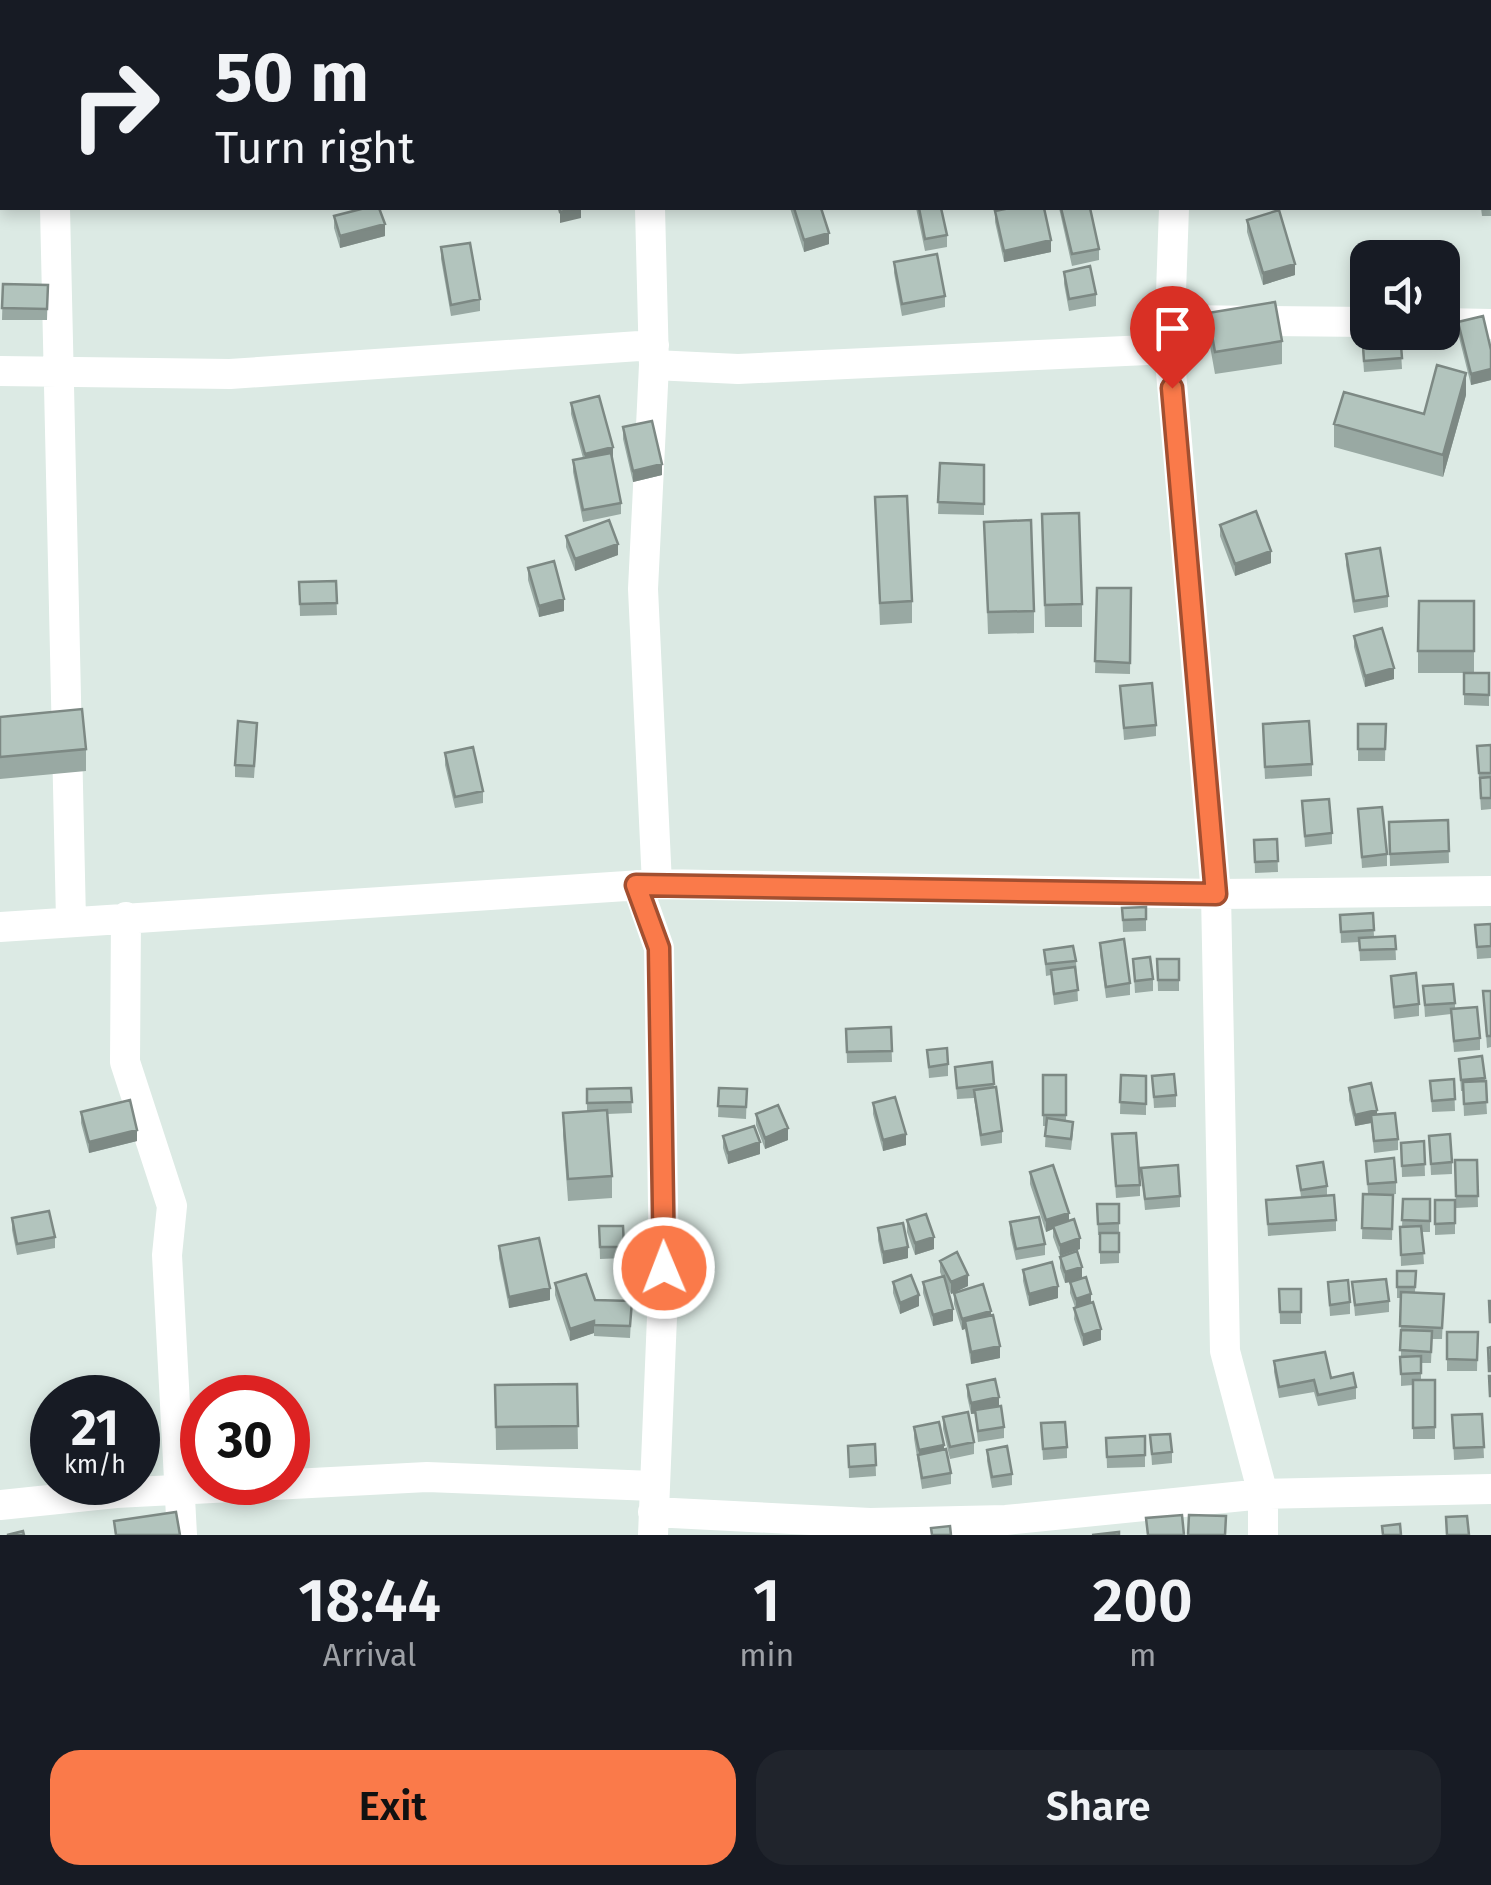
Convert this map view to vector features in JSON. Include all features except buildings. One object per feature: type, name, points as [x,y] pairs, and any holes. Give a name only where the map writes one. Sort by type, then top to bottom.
[{"type":"street","points":[[55,210],[71,920]]},
{"type":"street","points":[[650,210],[654,356],[643,589],[647,884],[659,948],[664,1268],[653,1511]]},
{"type":"street","points":[[1174,210],[1170,335],[1216,894],[1225,1351],[1262,1494],[1263,1535]]},
{"type":"street","points":[[0,371],[230,374],[654,356],[738,369],[1350,323]]},
{"type":"street","points":[[1460,323],[1491,324]]},
{"type":"street","points":[[0,927],[647,884],[1216,894],[1491,891]]},
{"type":"street","points":[[126,917],[125,1062],[172,1206],[167,1255],[180,1459]]},
{"type":"street","points":[[310,1483],[427,1477],[653,1511],[870,1524],[1006,1520],[1262,1494],[1491,1489]]},
{"type":"street","points":[[0,1506],[180,1490]]},
{"type":"street","points":[[182,1505],[182,1535]]},
{"type":"route","points":[[664,1268],[659,948],[636,885],[1216,894],[1172,388]]}]
